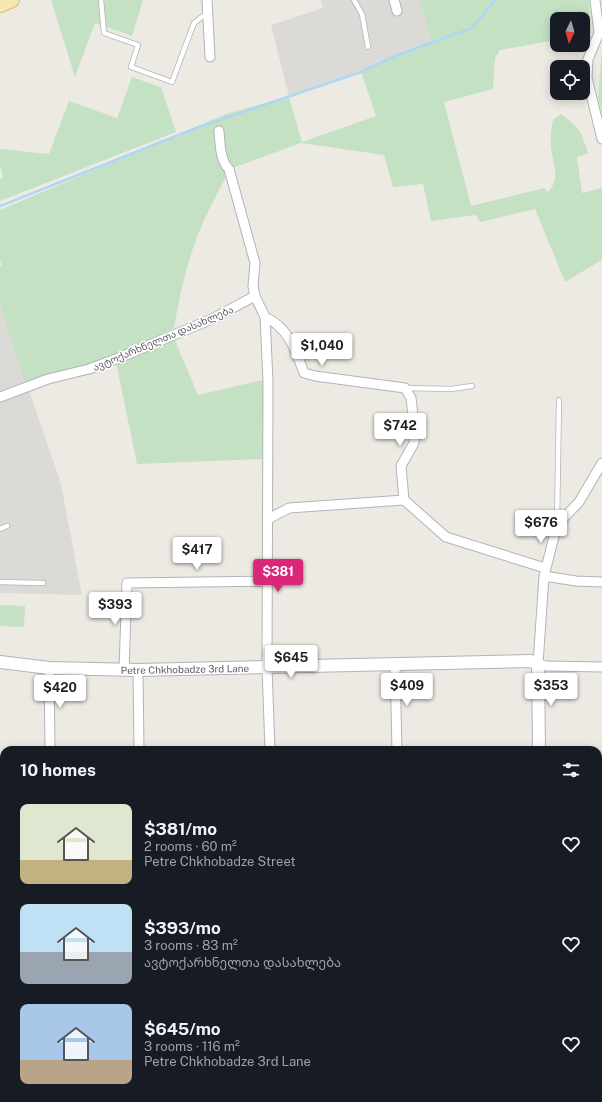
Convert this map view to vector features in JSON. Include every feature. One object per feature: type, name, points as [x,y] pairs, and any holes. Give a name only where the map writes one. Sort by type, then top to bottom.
[{"type":"main road","points":[[0,5],[12,0]]},
{"type":"street","points":[[207,0],[210,57]]},
{"type":"street","points":[[394,0],[397,12]]},
{"type":"street","points":[[595,0],[599,33],[588,59],[587,78],[602,139]]},
{"type":"street","points":[[219,131],[221,149],[240,204],[255,263],[253,286],[255,296],[265,317],[268,381],[267,667],[270,746]]},
{"type":"street","name":"ავტოქარხნელთა დასახლება","points":[[0,396],[48,379],[90,369],[109,362],[212,319],[255,296]]},
{"type":"street","points":[[265,317],[274,321],[282,329],[296,349],[304,373],[315,376],[405,388],[411,398],[415,433],[414,443],[401,466],[404,500],[446,538],[576,581],[602,582]]},
{"type":"street","points":[[539,746],[538,664],[545,572],[557,525],[579,502],[602,463]]},
{"type":"street","points":[[268,518],[289,508],[404,500]]},
{"type":"street","points":[[124,670],[127,583],[268,581]]},
{"type":"street","name":"Petre Chkhobadze 3rd Lane","points":[[0,662],[49,668],[124,670],[531,661],[538,664]]},
{"type":"street","points":[[538,664],[547,666],[602,667]]},
{"type":"street","points":[[395,665],[397,746]]},
{"type":"street","points":[[49,668],[50,746]]},
{"type":"street","points":[[138,670],[139,746]]},
{"type":"lane","points":[[101,0],[104,33],[138,45],[131,67],[172,82],[194,23],[208,12]]},
{"type":"lane","points":[[354,0],[362,14],[368,47]]},
{"type":"lane","points":[[405,388],[450,389],[472,386]]},
{"type":"lane","points":[[557,525],[558,400]]},
{"type":"lane","points":[[0,529],[7,526]]},
{"type":"lane","points":[[0,582],[43,583]]},
{"type":"shaded area","points":[[321,0],[419,0],[432,42],[395,56],[361,72],[289,97],[271,25],[323,8]]},
{"type":"shaded area","points":[[0,305],[61,484],[82,595],[0,593]]},
{"type":"green space","points":[[51,0],[143,0],[132,36],[95,23],[75,77]]},
{"type":"green space","points":[[419,0],[589,0],[590,12],[550,12],[550,41],[500,50],[495,58],[493,89],[444,102],[471,206],[544,188],[548,192],[552,187],[555,176],[551,145],[553,120],[561,114],[579,130],[588,153],[577,157],[582,193],[602,188],[602,260],[565,282],[535,209],[480,222],[476,215],[431,221],[423,184],[393,187],[384,155],[301,143],[230,169],[205,218],[194,245],[182,286],[174,328],[113,357],[29,386],[24,379],[0,305],[0,267],[2,265],[0,261],[0,210],[226,114],[283,98],[289,97],[302,142],[376,116],[361,72],[395,56],[432,42]]},
{"type":"green space","points":[[602,49],[602,114],[598,98]]},
{"type":"green space","points":[[132,77],[161,87],[176,132],[0,201],[0,180],[3,176],[0,167],[0,149],[49,154],[69,101],[117,118]]},
{"type":"green space","points":[[174,338],[198,395],[263,380],[263,459],[137,464],[116,362]]},
{"type":"green space","points":[[0,605],[25,606],[24,627],[0,626]]},
{"type":"waterway","points":[[0,206],[196,128],[361,72],[395,56],[472,28],[495,0]]}]
